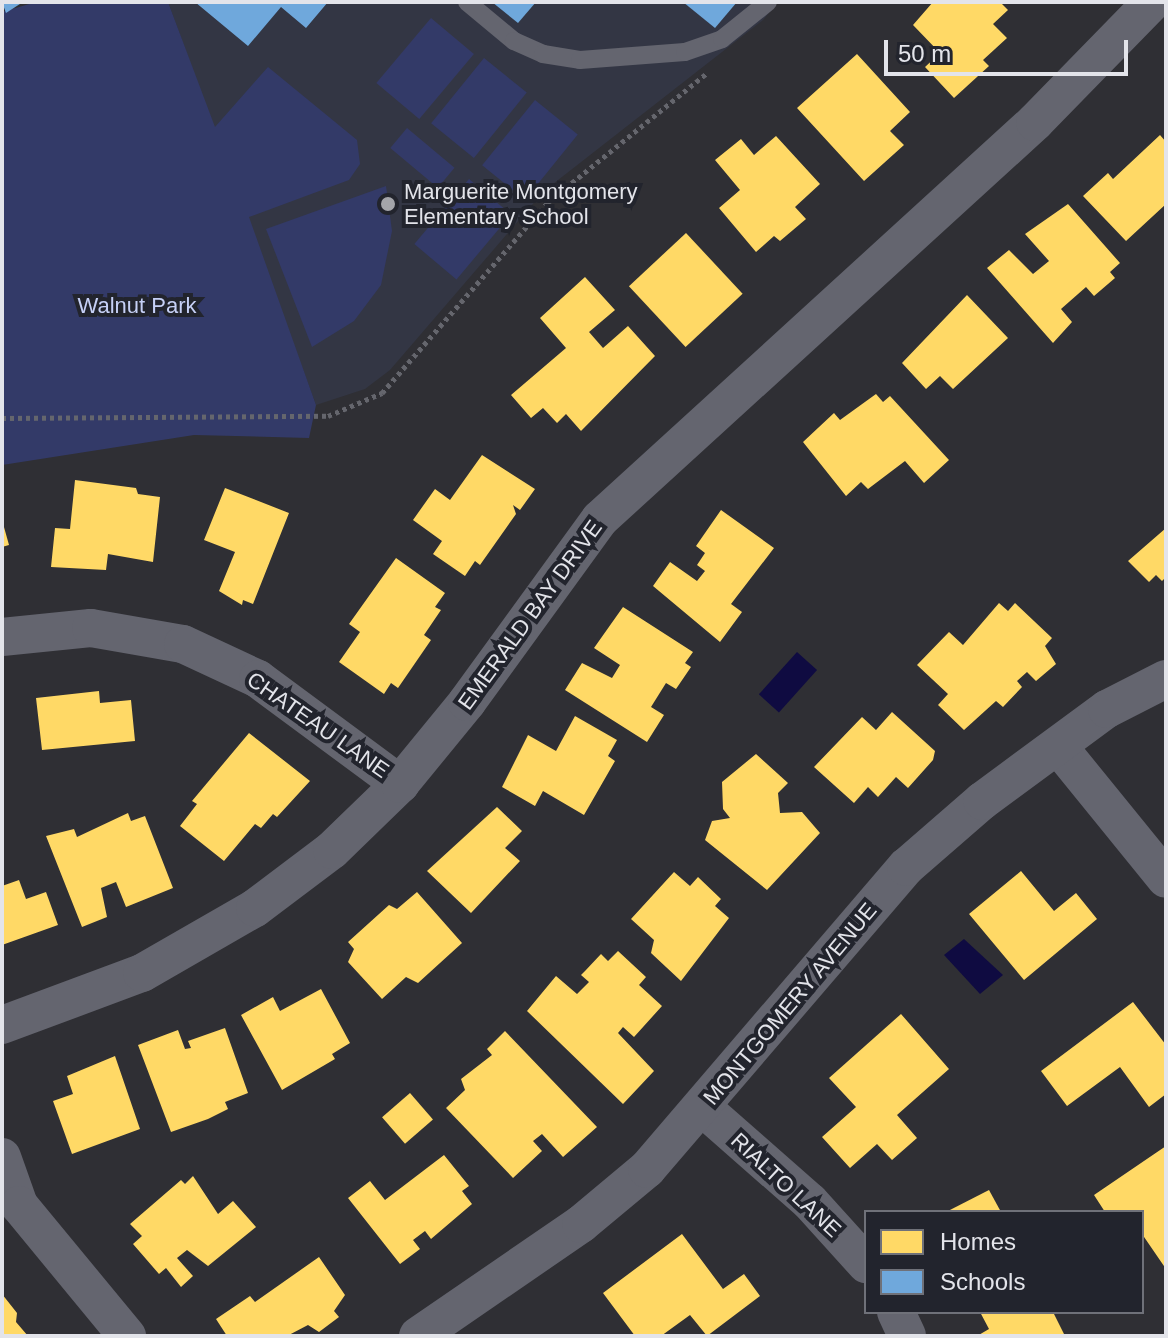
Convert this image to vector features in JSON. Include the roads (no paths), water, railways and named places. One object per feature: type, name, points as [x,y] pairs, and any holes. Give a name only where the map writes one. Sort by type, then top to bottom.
[{"type":"street","name":"EMERALD BAY DRIVE","points":[[2,1025],[142,973],[255,908],[332,850],[400,784],[467,702],[600,519],[1035,122],[1152,2]]},
{"type":"street","name":"CHATEAU LANE","points":[[2,637],[91,628],[183,644],[258,679],[400,784]]},
{"type":"street","name":"MONTGOMERY AVENUE","points":[[418,1336],[581,1224],[647,1169],[703,1108],[906,867],[1107,709],[1166,679]]},
{"type":"street","points":[[1058,746],[1166,879]]},
{"type":"street","name":"RIALTO LANE","points":[[703,1108],[810,1202],[864,1262]]},
{"type":"street","points":[[2,1157],[19,1205],[121,1334]]},
{"type":"street","points":[[897,1314],[907,1336]]},
{"type":"lane","points":[[467,2],[514,41],[543,54],[580,60],[685,52],[722,39],[768,2]]},
{"type":"place","name":"Marguerite Montgomery Elementary School","points":[[388,204]]},
{"type":"park label","name":"Walnut Park","points":[[137,306]]}]
